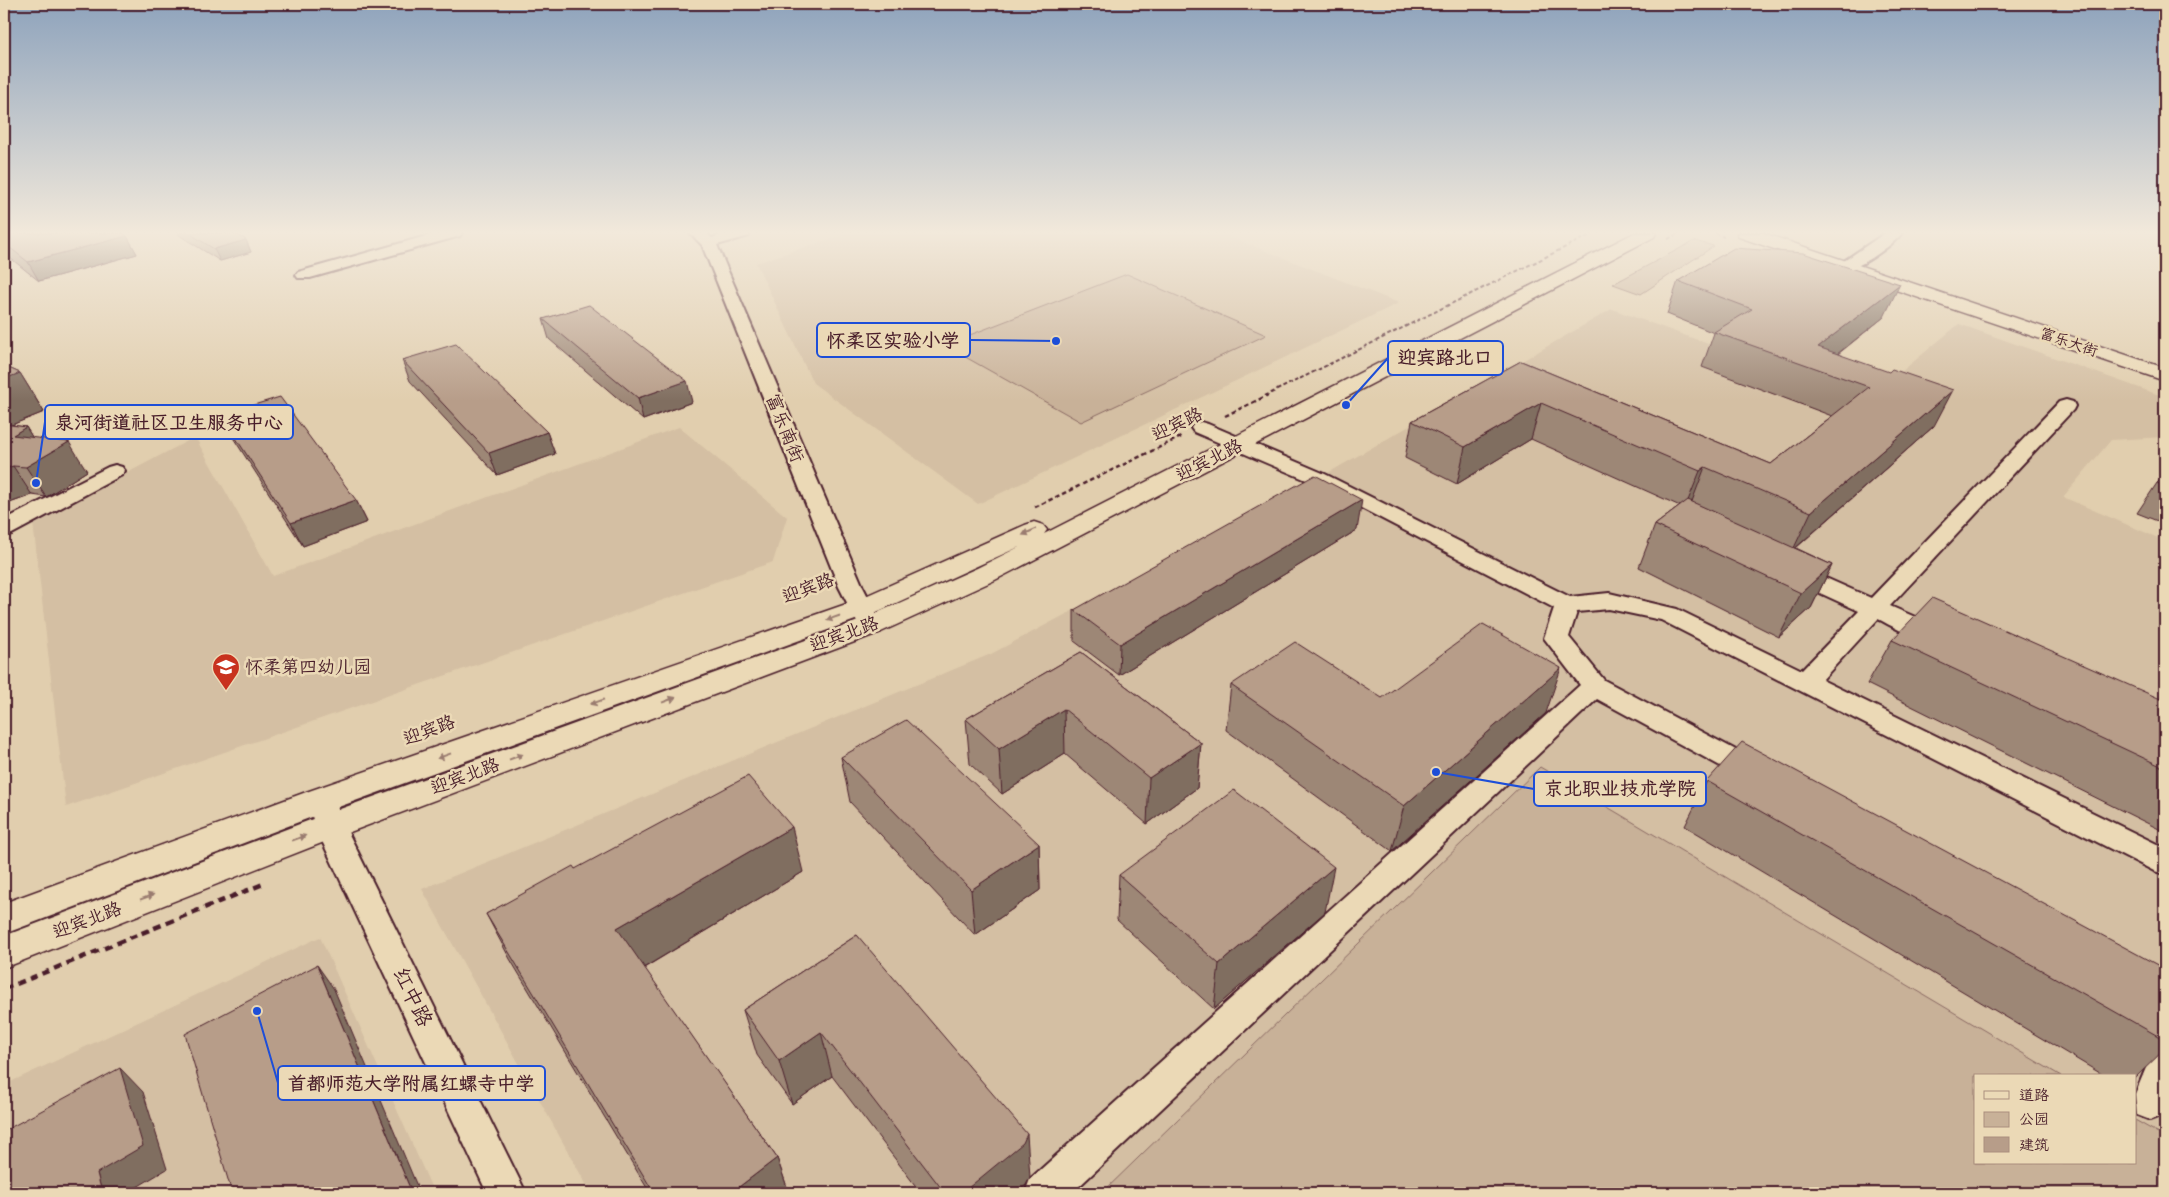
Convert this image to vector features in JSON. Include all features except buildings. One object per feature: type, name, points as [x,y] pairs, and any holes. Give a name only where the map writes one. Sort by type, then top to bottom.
[{"type":"main road","name":"迎宾北路","points":[[4,919],[325,813],[986,574],[1221,436],[1510,289]]},
{"type":"main road","name":"迎宾北路","points":[[1221,436],[1531,289]]},
{"type":"main road","name":"富乐大街","points":[[1924,289],[2165,375]]},
{"type":"main road","name":"富乐大街","points":[[1931,289],[2165,365]]},
{"type":"main road","name":"迎宾北路","points":[[4,952],[325,813]]},
{"type":"street","name":"富乐南街","points":[[724,289],[850,587],[866,617]]},
{"type":"street","points":[[1805,682],[2066,406]]},
{"type":"street","points":[[1221,436],[1318,478],[1566,605],[1609,600],[1668,614],[2165,862]]},
{"type":"street","points":[[4,529],[115,471]]},
{"type":"street","points":[[1770,562],[1956,646]]},
{"type":"street","points":[[1566,605],[1556,638],[1595,686],[1779,785]]},
{"type":"street","points":[[1044,1193],[1595,686]]},
{"type":"street","name":"红中路","points":[[325,813],[507,1193]]},
{"type":"street","points":[[2150,1103],[2165,1063]]},
{"type":"path","name":"迎宾路","points":[[1031,509],[1221,436],[1491,289]]},
{"type":"shaded area","points":[[768,289],[1363,289],[1399,303],[978,504],[813,383]]},
{"type":"shaded area","points":[[1612,309],[1866,401],[1959,324],[2165,397],[2165,437],[2111,440],[2063,497],[2165,541],[2165,1193],[591,1193],[422,889],[991,654],[1283,499]]},
{"type":"shaded area","name":"怀柔第四幼儿园","points":[[679,427],[787,517],[773,562],[66,807],[33,523],[195,437],[273,576]]},
{"type":"shaded area","points":[[320,937],[434,1193],[4,1193],[4,1085]]},
{"type":"green space","points":[[1089,289],[1161,289],[1266,335],[1081,422],[944,345]]},
{"type":"green space","points":[[1627,289],[1649,289],[1641,294]]},
{"type":"green space","points":[[1540,767],[2058,1074],[1974,1074],[1974,1164],[2136,1164],[2136,1121],[2165,1137],[2165,1193],[1102,1193]]},
{"type":"place","name":"怀柔区实验小学","points":[[1056,341]]},
{"type":"place","name":"迎宾路北口","points":[[1346,405]]},
{"type":"place","name":"泉河街道社区卫生服务中心","points":[[36,483]]},
{"type":"place","name":"怀柔第四幼儿园","points":[[226,691]]},
{"type":"place","name":"京北职业技术学院","points":[[1436,772]]},
{"type":"place","name":"首都师范大学附属红螺寺中学","points":[[257,1011]]}]
